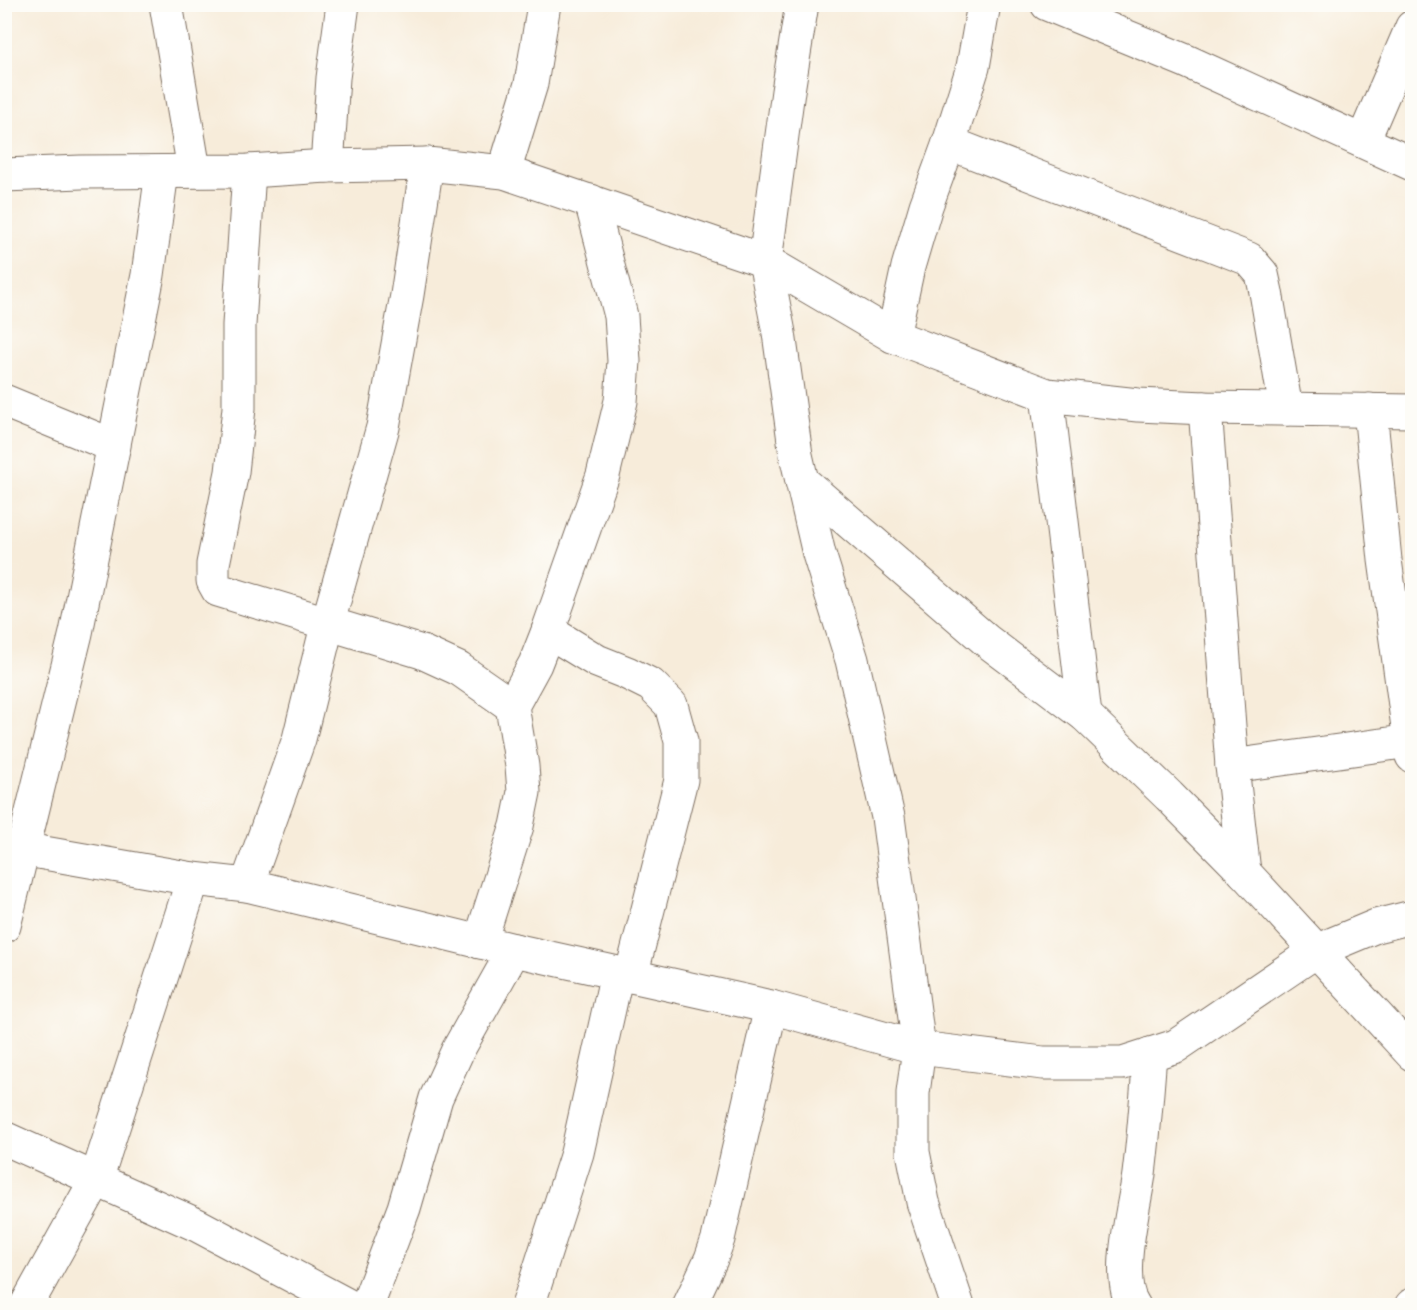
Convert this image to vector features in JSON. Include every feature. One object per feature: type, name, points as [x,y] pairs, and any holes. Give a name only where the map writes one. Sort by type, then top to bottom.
[{"type":"street","points":[[4,926],[13,848],[76,633],[148,275],[178,171],[166,4]]},
{"type":"street","points":[[327,166],[333,78],[343,4]]},
{"type":"street","points":[[504,172],[531,84],[544,4]]},
{"type":"street","points":[[802,4],[765,261],[796,454],[819,554],[852,660],[888,817],[919,1048],[913,1093],[913,1152],[923,1202],[958,1305]]},
{"type":"street","points":[[893,336],[908,267],[926,206],[950,143],[973,67],[984,4]]},
{"type":"street","points":[[1047,4],[1186,61],[1413,164]]},
{"type":"street","points":[[1363,141],[1413,27]]},
{"type":"street","points":[[950,143],[1249,259],[1262,274],[1286,409]]},
{"type":"street","points":[[4,175],[249,171],[327,166],[427,164],[504,172],[765,261],[893,336],[1047,395],[1138,405],[1204,408],[1413,411]]},
{"type":"street","points":[[247,885],[299,739],[328,622],[383,427],[407,295],[427,164]]},
{"type":"street","points":[[249,171],[239,325],[240,408],[232,472],[213,564],[213,580],[218,590],[422,652],[459,669],[512,706]]},
{"type":"street","points":[[480,942],[517,826],[524,792],[512,706],[535,664],[548,631],[603,475],[621,401],[624,362],[621,316],[591,201]]},
{"type":"street","points":[[1047,395],[1085,715]]},
{"type":"street","points":[[4,402],[114,446]]},
{"type":"street","points":[[1204,408],[1232,766],[1244,872]]},
{"type":"street","points":[[1232,766],[1412,748],[1385,560],[1370,410]]},
{"type":"street","points":[[802,481],[987,641],[1085,715],[1244,872],[1413,1054]]},
{"type":"street","points":[[528,1305],[576,1153],[624,975],[681,780],[681,741],[671,705],[651,685],[597,661],[548,631]]},
{"type":"street","points":[[13,848],[193,879],[247,885],[514,950],[771,1007],[919,1048],[1043,1063],[1122,1063],[1176,1046],[1316,951],[1376,926],[1413,917]]},
{"type":"street","points":[[26,1305],[96,1180],[193,879]]},
{"type":"street","points":[[367,1305],[404,1208],[436,1098],[458,1050],[514,950]]},
{"type":"street","points":[[689,1305],[718,1239],[771,1007]]},
{"type":"street","points":[[1134,1305],[1131,1301],[1125,1271],[1128,1231],[1139,1176],[1150,1054]]},
{"type":"street","points":[[4,1138],[197,1225],[349,1305]]}]
